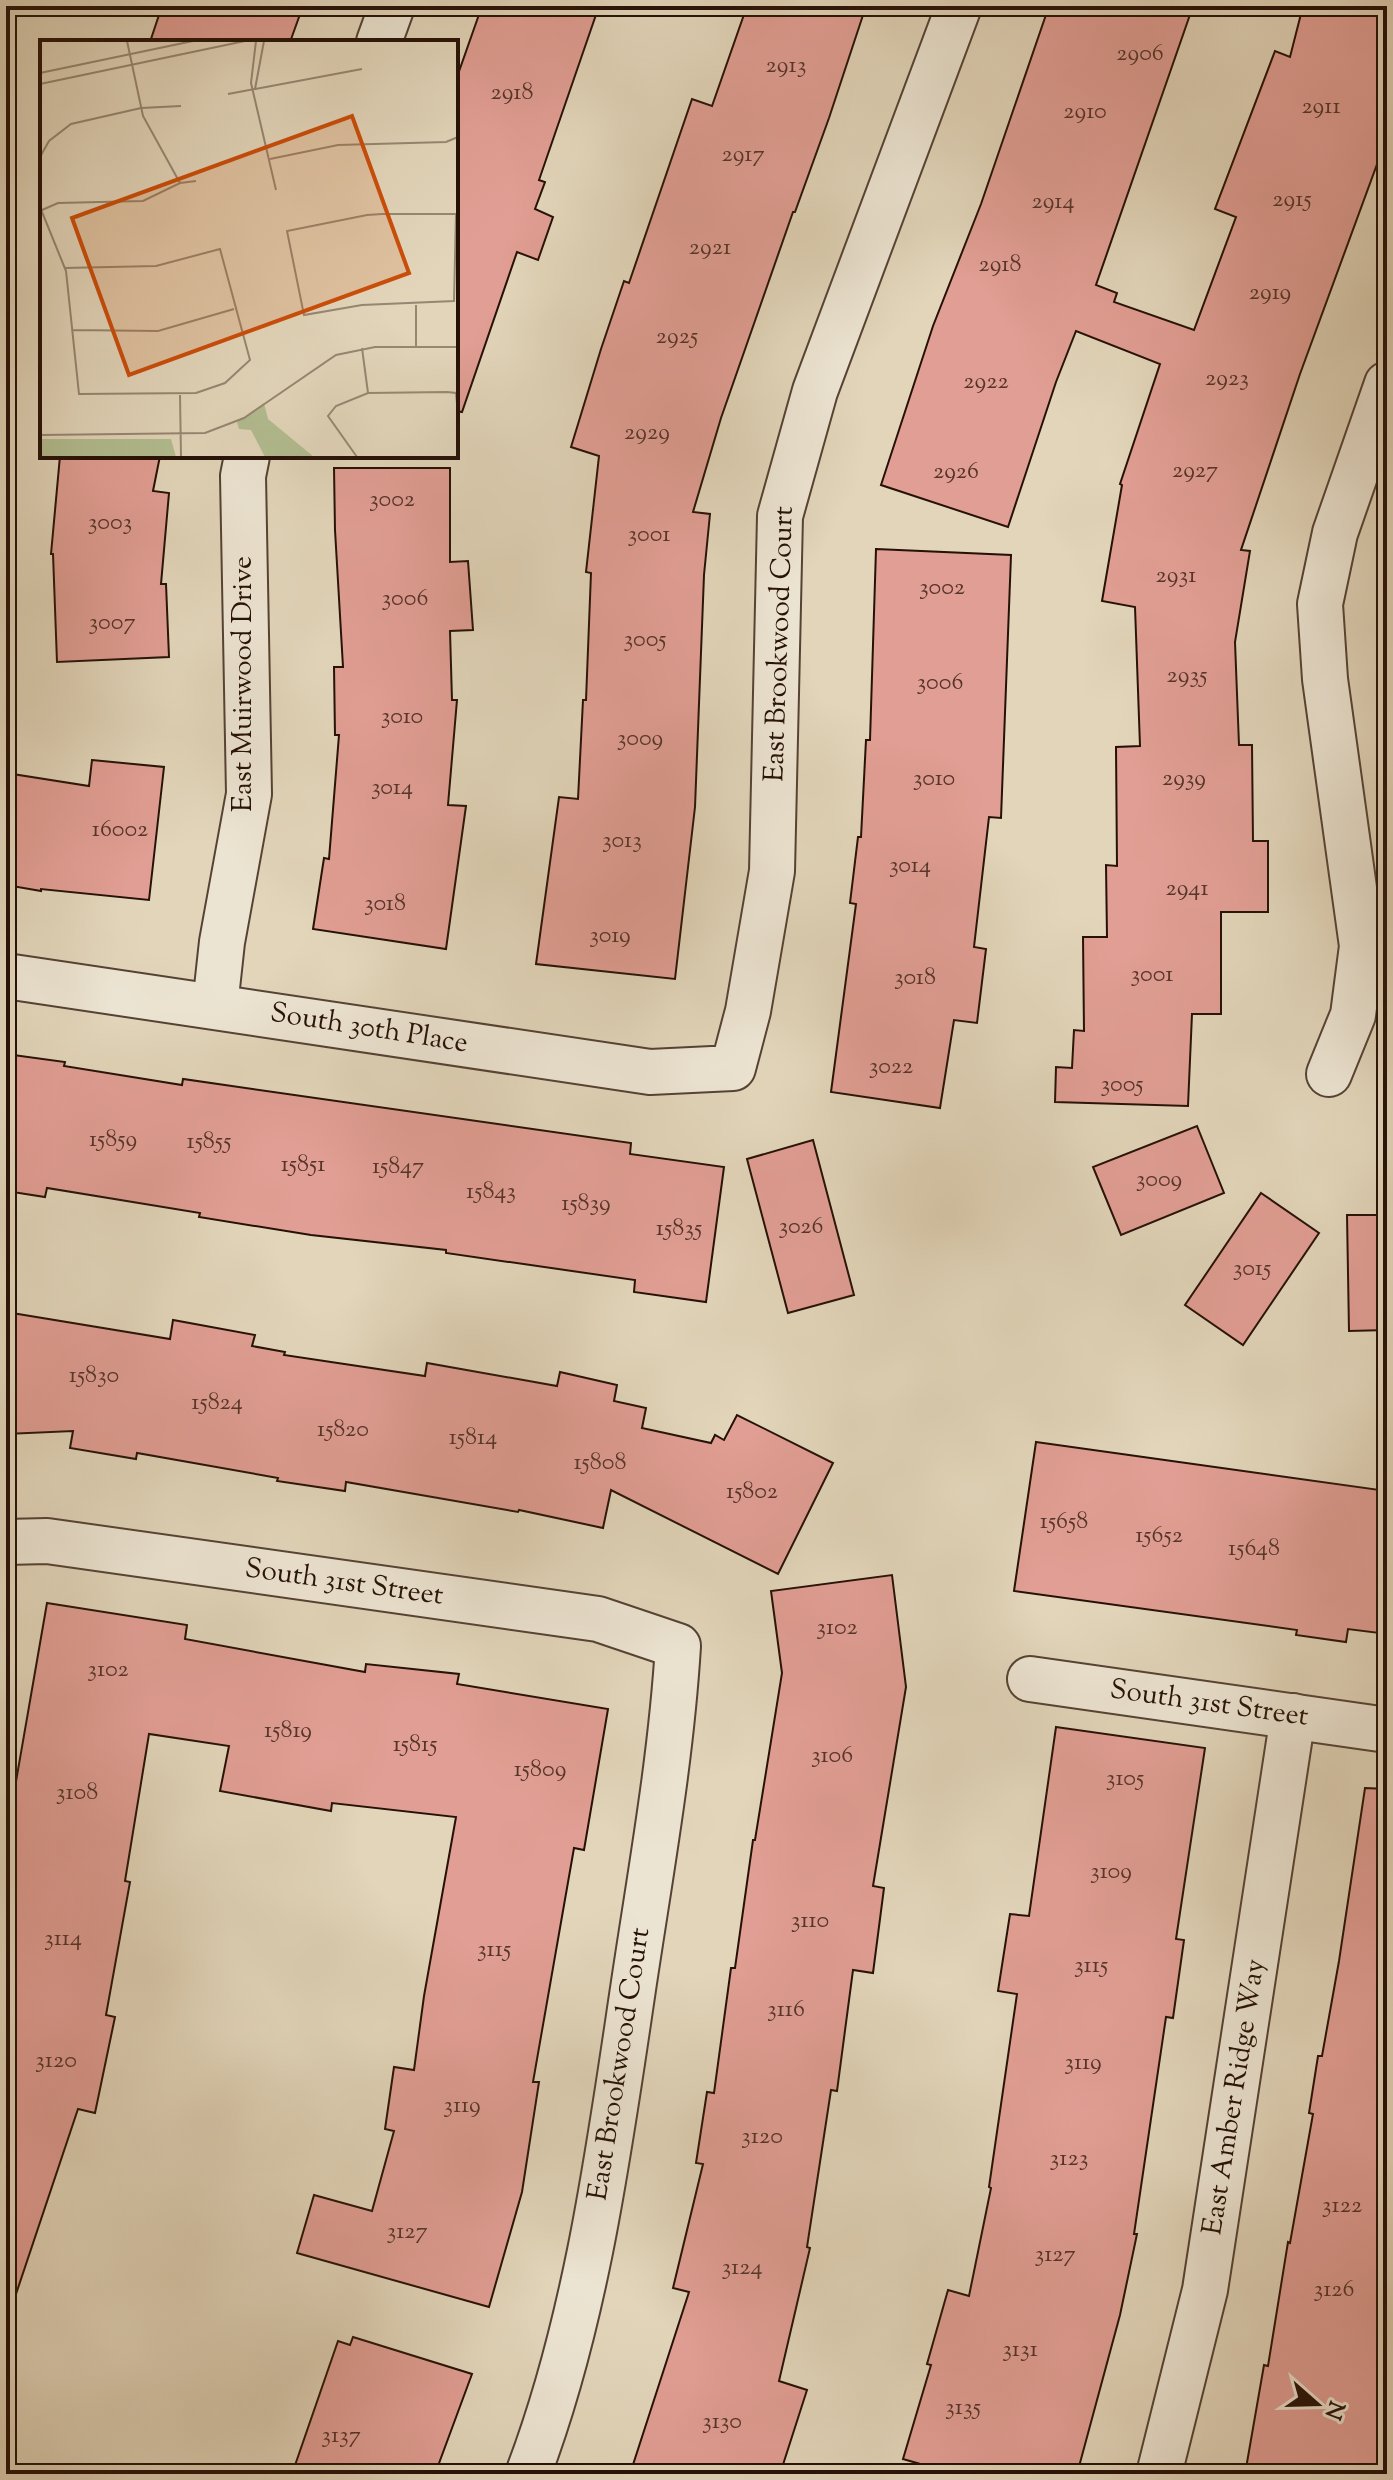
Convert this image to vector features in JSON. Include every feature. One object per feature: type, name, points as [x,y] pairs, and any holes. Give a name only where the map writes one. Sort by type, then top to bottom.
[{"type":"street","points":[[380,40],[392,6]]},
{"type":"street","name":"East Brookwood Court","points":[[733,1068],[748,1011],[772,871],[780,516],[815,391],[959,6]]},
{"type":"street","points":[[1329,1074],[1353,1015],[1375,946],[1325,679],[1320,604],[1335,533],[1387,384]]},
{"type":"street","name":"East Muirwood Drive","points":[[215,1006],[222,942],[249,794],[243,476],[247,458]]},
{"type":"street","name":"South 30th Place","points":[[6,976],[650,1072],[733,1068]]},
{"type":"street","name":"South 31st Street","points":[[6,1542],[47,1541],[598,1619],[678,1646]]},
{"type":"street","name":"East Brookwood Court","points":[[528,2474],[577,2316],[611,2128],[673,1724],[678,1646]]},
{"type":"street","name":"South 31st Street","points":[[1030,1679],[1387,1730]]},
{"type":"street","name":"East Amber Ridge Way","points":[[1159,2474],[1205,2290],[1293,1716]]},
{"type":"building","points":[[162,6],[303,6],[291,40],[151,40]]},
{"type":"building","points":[[482,6],[599,6],[539,180],[545,182],[535,209],[553,217],[538,260],[517,252],[462,412],[458,411],[458,74]]},
{"type":"building","points":[[747,6],[866,6],[721,418],[693,512],[710,514],[704,575],[695,807],[675,979],[536,964],[559,797],[578,799],[583,700],[586,700],[591,573],[586,572],[599,456],[571,447],[624,281],[629,283],[692,99],[712,106]]},
{"type":"building","points":[[1049,6],[1193,6],[1096,285],[1117,293],[1114,302],[1194,330],[1236,217],[1215,209],[1275,51],[1290,57],[1303,6],[1387,6],[1387,137],[1300,374],[1241,550],[1250,551],[1235,642],[1239,745],[1252,745],[1253,841],[1268,841],[1268,912],[1221,912],[1221,1014],[1192,1014],[1188,1106],[1055,1102],[1056,1067],[1072,1068],[1074,1030],[1084,1031],[1083,937],[1107,937],[1106,865],[1117,866],[1116,747],[1140,746],[1135,607],[1102,601],[1120,484],[1160,364],[1076,331],[1008,527],[881,485],[933,326],[981,204]]},
{"type":"building","points":[[60,458],[160,458],[153,491],[169,493],[161,584],[166,584],[169,657],[57,662],[51,554]]},
{"type":"building","points":[[334,468],[450,468],[450,562],[468,561],[473,630],[450,631],[452,700],[457,700],[448,805],[466,806],[446,949],[313,929],[324,858],[329,859],[339,735],[335,735],[334,667],[343,667]]},
{"type":"building","points":[[876,549],[1011,555],[1001,818],[989,817],[974,947],[986,949],[977,1023],[954,1020],[940,1108],[831,1092],[856,904],[850,903],[858,837],[861,837],[866,740],[870,740]]},
{"type":"building","points":[[92,760],[164,767],[149,900],[6,885],[6,773],[89,786]]},
{"type":"building","points":[[6,1054],[182,1085],[183,1079],[631,1143],[630,1154],[724,1167],[706,1302],[634,1292],[635,1280],[446,1253],[446,1250],[311,1235],[47,1188],[45,1197],[6,1191]]},
{"type":"building","points":[[1197,1126],[1224,1193],[1121,1235],[1093,1167]]},
{"type":"building","points":[[813,1140],[854,1295],[788,1313],[747,1159]]},
{"type":"building","points":[[1261,1193],[1319,1233],[1243,1345],[1185,1305]]},
{"type":"building","points":[[1347,1215],[1387,1215],[1387,1330],[1349,1331]]},
{"type":"building","points":[[6,1312],[170,1339],[173,1320],[255,1335],[252,1346],[285,1352],[284,1355],[425,1376],[427,1363],[557,1386],[560,1372],[617,1385],[614,1401],[646,1408],[642,1428],[711,1443],[715,1435],[724,1440],[737,1415],[833,1463],[778,1574],[611,1490],[603,1528],[519,1510],[346,1482],[345,1491],[137,1453],[136,1459],[70,1448],[73,1431],[6,1434]]},
{"type":"building","points":[[1036,1442],[1387,1491],[1387,1576],[1379,1633],[1348,1629],[1346,1642],[1296,1635],[1297,1630],[1014,1591]]},
{"type":"building","points":[[892,1575],[906,1687],[873,1886],[884,1888],[873,1973],[853,1970],[837,2091],[831,2090],[807,2247],[810,2248],[779,2381],[807,2390],[780,2474],[630,2474],[689,2292],[673,2288],[703,2164],[696,2163],[707,2092],[714,2093],[731,1968],[735,1968],[782,1673],[771,1591]]},
{"type":"building","points":[[47,1603],[187,1625],[185,1639],[365,1672],[366,1664],[459,1674],[457,1684],[608,1709],[584,1850],[574,1848],[533,2082],[539,2082],[522,2192],[489,2307],[297,2253],[314,2195],[372,2211],[394,2131],[385,2129],[394,2067],[414,2070],[456,1817],[332,1803],[331,1811],[220,1791],[229,1746],[149,1734],[125,1881],[130,1882],[106,2015],[115,2017],[95,2113],[78,2109],[13,2303],[6,2302],[6,1839]]},
{"type":"building","points":[[1056,1727],[1205,1748],[1176,1939],[1184,1940],[1173,2018],[1166,2017],[1134,2234],[1137,2234],[1120,2315],[1077,2474],[955,2474],[903,2459],[931,2365],[927,2364],[948,2290],[969,2296],[991,2188],[1017,1994],[998,1991],[1010,1914],[1029,1916]]},
{"type":"building","points":[[1365,1788],[1387,1789],[1387,2474],[1245,2474],[1264,2365],[1268,2366],[1313,2114],[1309,2113],[1318,2056],[1322,2056],[1339,1961]]},
{"type":"building","points":[[353,2337],[472,2374],[435,2474],[292,2474],[338,2341],[350,2345]]}]
